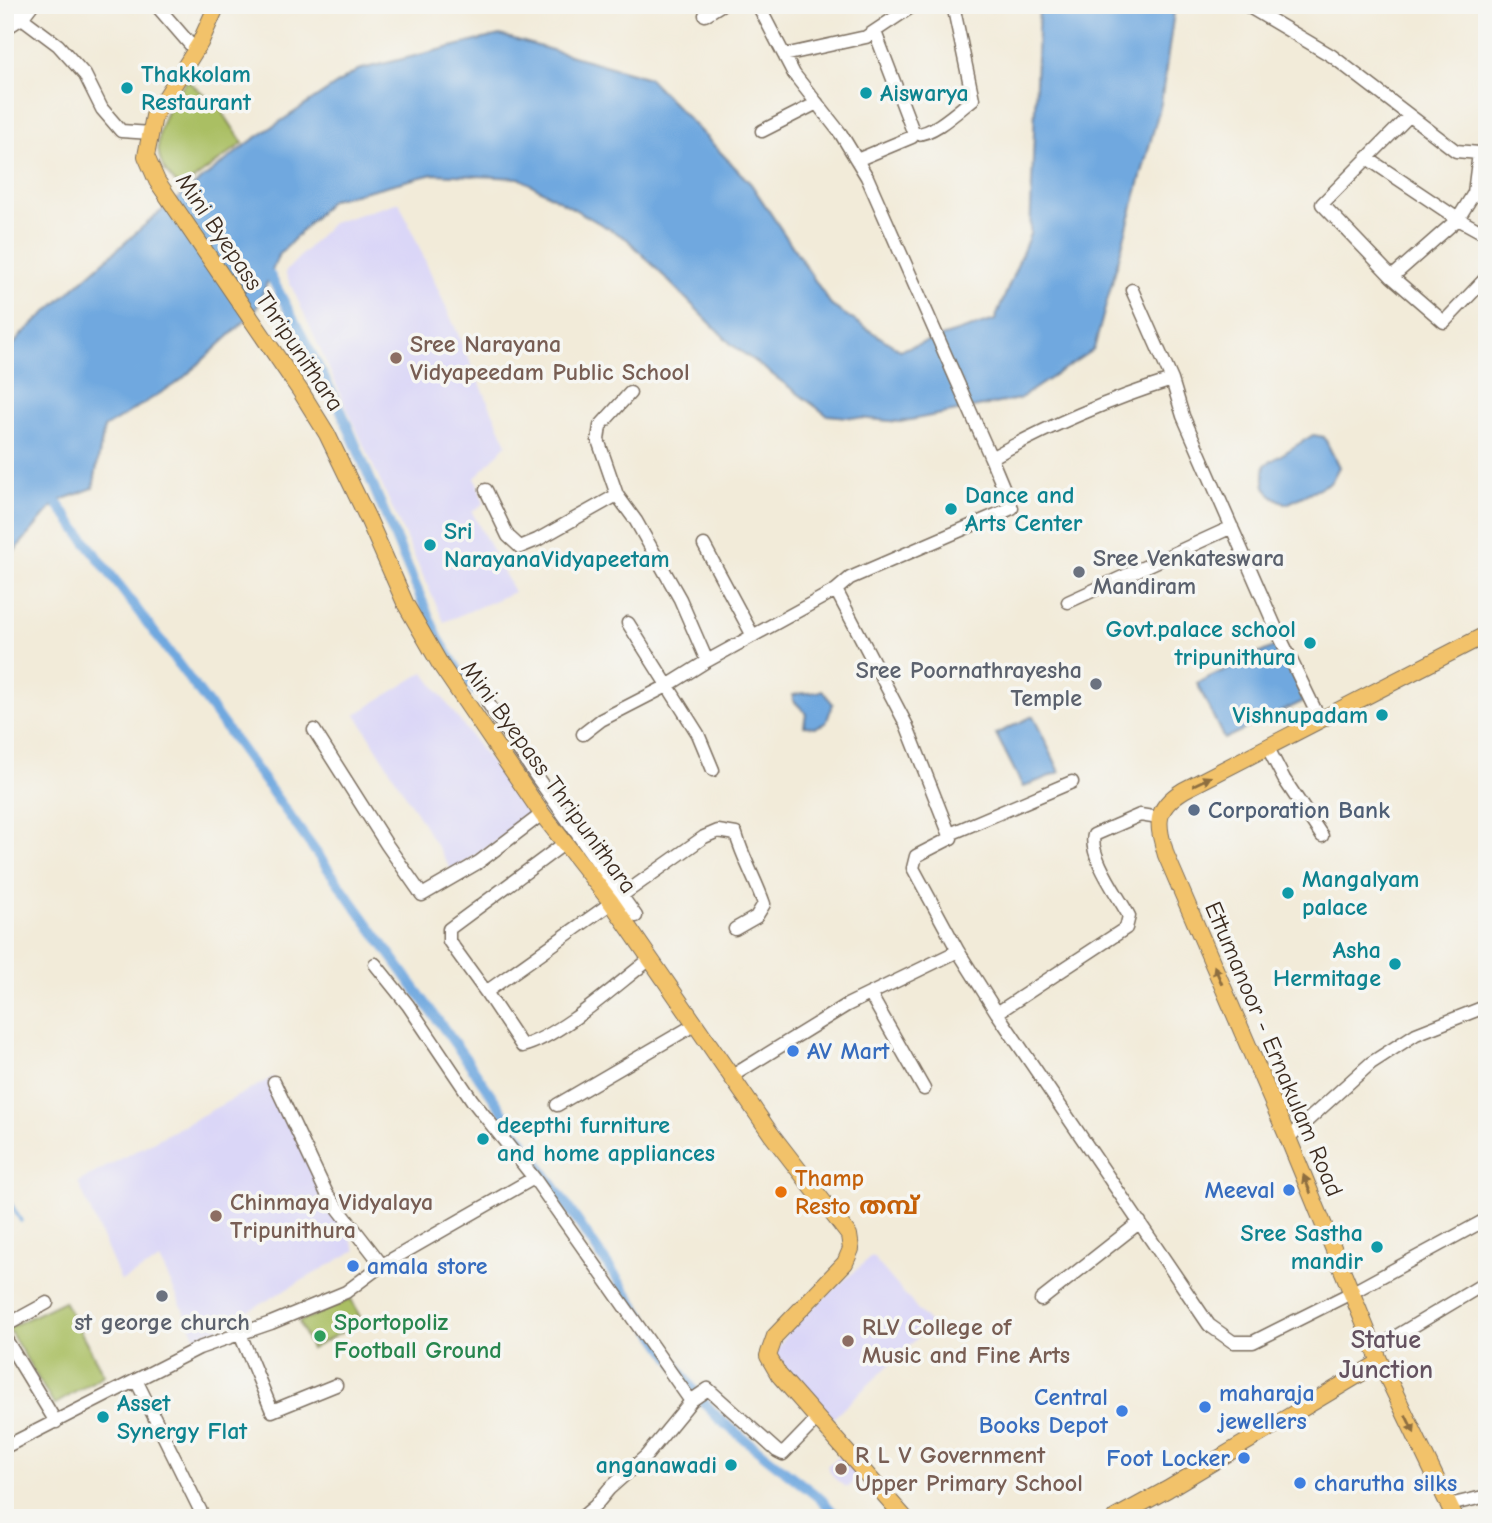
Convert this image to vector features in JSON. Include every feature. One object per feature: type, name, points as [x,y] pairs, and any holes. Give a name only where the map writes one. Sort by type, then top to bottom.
[{"type":"main road","name":"Mini Byepass Thripunithara","points":[[217,5],[195,50],[154,116],[146,156],[157,181],[302,392],[327,433],[405,605],[440,663],[542,814],[565,835],[616,899],[649,960],[771,1133],[843,1226],[851,1241],[851,1249],[845,1263],[775,1336],[768,1353],[779,1376],[905,1518]]},
{"type":"main road","points":[[1159,818],[1163,807],[1171,798],[1487,634]]},
{"type":"main road","name":"Ettumanoor - Ernakulam Road","points":[[1159,818],[1166,855],[1288,1138],[1377,1356],[1452,1511]]},
{"type":"main road","points":[[1115,1518],[1168,1489],[1377,1356]]},
{"type":"street","points":[[10,5],[58,46],[85,75],[102,109],[121,131],[151,133]]},
{"type":"street","points":[[5,29],[22,18],[32,5]]},
{"type":"street","points":[[156,5],[195,50]]},
{"type":"street","points":[[705,15],[721,5]]},
{"type":"street","points":[[583,734],[601,720],[667,686],[836,590],[850,578],[1012,508],[867,177],[841,134],[794,74],[758,5]]},
{"type":"street","points":[[784,55],[866,37],[914,5]]},
{"type":"street","points":[[914,134],[921,135],[940,124],[973,99],[953,5]]},
{"type":"street","points":[[1246,5],[1262,9],[1332,56],[1457,151],[1483,152],[1474,193],[1458,219],[1392,277]]},
{"type":"street","points":[[1480,5],[1487,13]]},
{"type":"street","points":[[875,32],[914,134]]},
{"type":"street","points":[[762,131],[817,103]]},
{"type":"street","points":[[1409,116],[1322,204],[1392,277],[1444,322],[1487,276]]},
{"type":"street","points":[[857,160],[914,134]]},
{"type":"street","points":[[1367,158],[1458,219],[1487,235]]},
{"type":"street","points":[[1132,290],[1172,380],[1183,416],[1320,720]]},
{"type":"street","points":[[991,458],[1018,443],[1144,388],[1172,380]]},
{"type":"street","points":[[630,393],[600,426],[598,440],[617,495],[636,521],[680,599],[707,661]]},
{"type":"street","points":[[486,489],[508,536],[520,547],[617,495]]},
{"type":"street","points":[[1068,602],[1232,527]]},
{"type":"street","points":[[704,545],[753,636]]},
{"type":"street","points":[[836,590],[906,724],[950,834],[951,838],[916,856],[913,869],[958,951],[998,1013],[1209,1325],[1233,1342],[1253,1342],[1351,1293],[1487,1219]]},
{"type":"street","points":[[628,623],[698,734],[713,771]]},
{"type":"street","points":[[488,703],[565,835],[449,929],[449,941],[522,1046],[533,1043],[568,1021],[649,960]]},
{"type":"street","points":[[314,730],[422,895],[479,862],[542,814]]},
{"type":"street","points":[[1268,748],[1284,779],[1322,836]]},
{"type":"street","points":[[950,834],[1072,782]]},
{"type":"street","points":[[998,1013],[1126,928],[1129,916],[1098,860],[1094,835],[1140,815],[1159,818]]},
{"type":"street","points":[[486,992],[704,837],[718,831],[736,834],[764,904],[756,917],[735,929]]},
{"type":"street","points":[[616,899],[636,916]]},
{"type":"street","points":[[732,1076],[847,1005],[958,951]]},
{"type":"street","points":[[375,964],[408,1005],[472,1100],[534,1178],[685,1394],[696,1398]]},
{"type":"street","points":[[870,994],[924,1089]]},
{"type":"street","points":[[1288,1138],[1371,1063],[1416,1034],[1487,1006]]},
{"type":"street","points":[[557,1105],[696,1024]]},
{"type":"street","points":[[274,1082],[327,1194],[382,1265]]},
{"type":"street","points":[[7,1443],[56,1422],[199,1348],[346,1292],[382,1265],[534,1178]]},
{"type":"street","points":[[1041,1300],[1140,1222]]},
{"type":"street","points":[[1377,1356],[1487,1282]]},
{"type":"street","points":[[5,1326],[47,1303]]},
{"type":"street","points":[[240,1334],[272,1410],[336,1385]]},
{"type":"street","points":[[5,1338],[56,1422]]},
{"type":"street","points":[[136,1380],[204,1518]]},
{"type":"street","points":[[582,1518],[608,1489],[646,1457],[696,1398],[708,1389],[783,1454],[817,1419]]},
{"type":"street","points":[[1452,1511],[1487,1496]]},
{"type":"shaded area","name":"Sree Narayana Vidyapeedam Public School","points":[[399,202],[507,444],[475,478],[484,503],[472,512],[514,592],[444,622],[285,272],[332,223]]},
{"type":"shaded area","points":[[424,672],[531,818],[452,871],[356,714]]},
{"type":"shaded area","name":"Chinmaya Vidyalaya Tripunithura","points":[[273,1077],[356,1250],[197,1340],[160,1260],[121,1281],[78,1182]]},
{"type":"shaded area","name":"RLV College of Music and Fine Arts","points":[[872,1256],[931,1325],[830,1421],[775,1354],[790,1328]]},
{"type":"shaded area","name":"R L V Government Upper Primary School","points":[[839,1456],[858,1473],[849,1487],[834,1478],[827,1466]]},
{"type":"green space","points":[[187,80],[219,107],[243,143],[181,189],[163,167],[158,144],[163,121]]},
{"type":"green space","name":"Sportopoliz Football Ground","points":[[351,1299],[362,1321],[311,1349],[299,1322]]},
{"type":"green space","points":[[64,1301],[104,1375],[54,1405],[8,1328]]},
{"type":"water","points":[[1039,5],[1175,5],[1161,103],[1094,349],[1019,399],[900,422],[827,415],[731,344],[627,239],[519,178],[433,174],[331,200],[278,256],[255,312],[180,381],[104,428],[93,488],[56,502],[5,562],[5,356],[22,334],[155,216],[251,141],[358,70],[500,35],[649,78],[751,184],[832,306],[900,350],[995,320],[1030,234]]},
{"type":"water","points":[[1313,435],[1324,437],[1339,467],[1331,482],[1287,504],[1267,490],[1264,480],[1265,465]]},
{"type":"water","points":[[1279,644],[1306,700],[1224,739],[1197,683]]},
{"type":"water","points":[[822,690],[833,704],[826,723],[816,727],[804,726],[806,713],[793,700],[793,695]]},
{"type":"water","points":[[1033,716],[1060,772],[1023,787],[996,734]]},
{"type":"waterway","points":[[270,275],[339,406],[438,638],[461,675],[476,691]]},
{"type":"waterway","points":[[56,502],[212,709],[474,1070],[696,1394],[720,1420],[822,1500],[838,1518]]},
{"type":"waterway","points":[[5,1194],[21,1221]]},
{"type":"place","name":"Thakkolam Restaurant","points":[[127,88]]},
{"type":"place","name":"Aiswarya","points":[[866,93]]},
{"type":"place","name":"Sree Narayana Vidyapeedam Public School","points":[[396,358]]},
{"type":"place","name":"Dance and Arts Center","points":[[951,509]]},
{"type":"place","name":"Sri NarayanaVidyapeetam","points":[[430,545]]},
{"type":"place","name":"Sree Venkateswara Mandiram","points":[[1079,572]]},
{"type":"place","name":"Govt.palace school tripunithura","points":[[1310,643]]},
{"type":"place","name":"Sree Poornathrayesha Temple","points":[[1096,684]]},
{"type":"place","name":"Vishnupadam","points":[[1382,715]]},
{"type":"place","name":"Corporation Bank","points":[[1194,810]]},
{"type":"place","name":"Mangalyam palace","points":[[1288,893]]},
{"type":"place","name":"Asha Hermitage","points":[[1395,964]]},
{"type":"place","name":"AV Mart","points":[[793,1051]]},
{"type":"place","name":"deepthi furniture and home appliances","points":[[483,1139]]},
{"type":"place","name":"Meeval","points":[[1289,1190]]},
{"type":"place","name":"Thamp Resto തമ്പ്","points":[[781,1192]]},
{"type":"place","name":"Chinmaya Vidyalaya Tripunithura","points":[[216,1216]]},
{"type":"place","name":"Sree Sastha mandir","points":[[1377,1247]]},
{"type":"place","name":"amala store","points":[[353,1266]]},
{"type":"place","name":"st george church","points":[[162,1296]]},
{"type":"place","name":"Sportopoliz Football Ground","points":[[320,1336]]},
{"type":"place","name":"RLV College of Music and Fine Arts","points":[[848,1341]]},
{"type":"place","name":"maharaja jewellers","points":[[1205,1407]]},
{"type":"place","name":"Central Books Depot","points":[[1122,1411]]},
{"type":"place","name":"Asset Synergy Flat","points":[[103,1417]]},
{"type":"place","name":"Foot Locker","points":[[1244,1458]]},
{"type":"place","name":"anganawadi","points":[[731,1465]]},
{"type":"place","name":"R L V Government Upper Primary School","points":[[841,1469]]},
{"type":"place","name":"charutha silks","points":[[1300,1483]]},
{"type":"district","name":"Statue Junction","points":[[1386,1354]]}]
